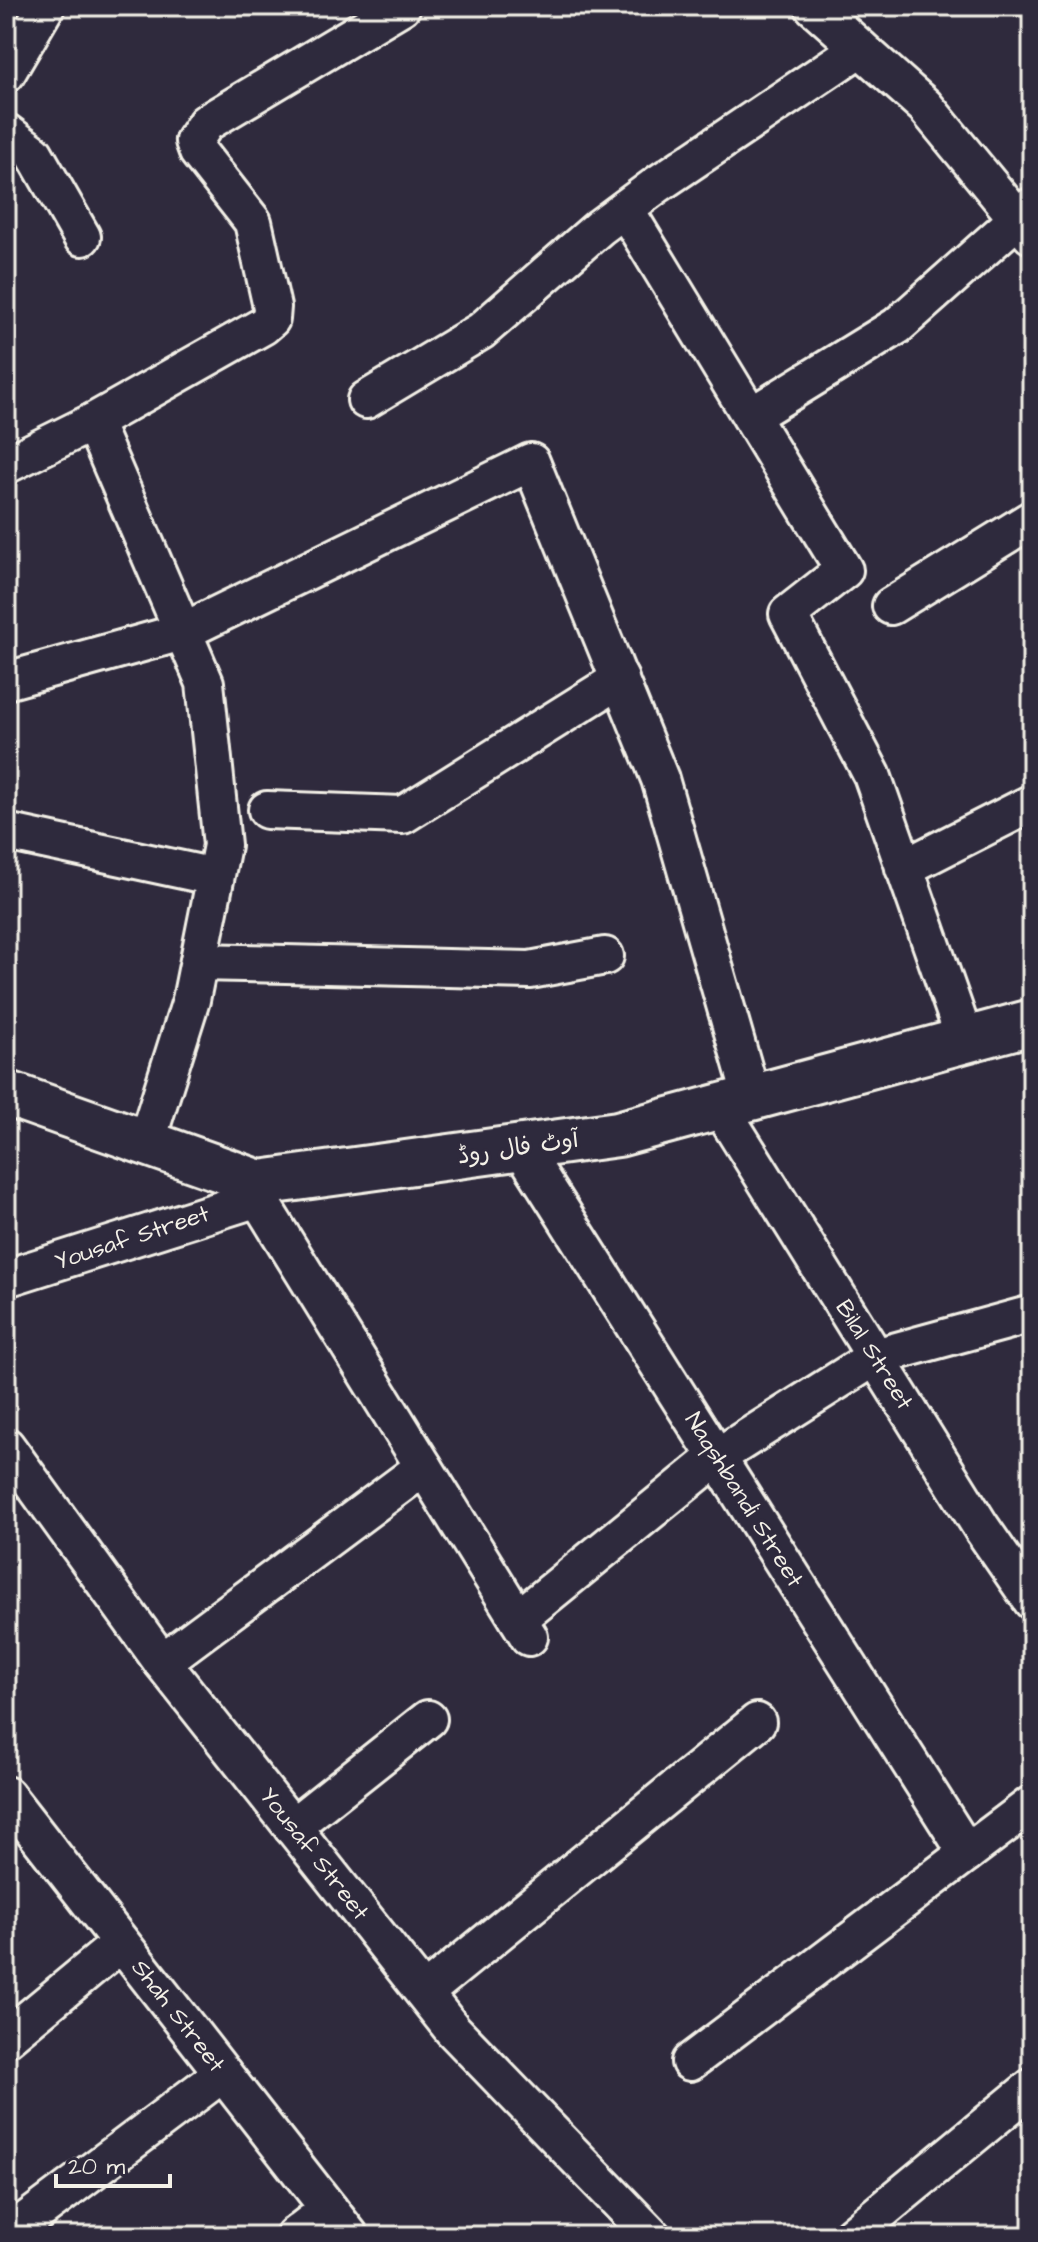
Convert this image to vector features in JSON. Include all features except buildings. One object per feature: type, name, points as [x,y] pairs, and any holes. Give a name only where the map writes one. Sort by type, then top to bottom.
[{"type":"main road","name":"آوٹ فال روڈ","points":[[6,1093],[146,1143],[259,1191],[618,1134],[1032,1022]]},
{"type":"street","points":[[6,74],[46,6]]},
{"type":"street","points":[[6,465],[93,422],[271,319],[272,307],[253,222],[198,152],[194,141],[206,123],[402,6]]},
{"type":"street","points":[[751,416],[897,326],[1027,220],[925,106],[813,6]]},
{"type":"street","points":[[366,400],[481,331],[625,209],[860,48]]},
{"type":"street","points":[[15,152],[82,237]]},
{"type":"street","points":[[625,209],[844,570],[788,614],[872,775],[965,1040]]},
{"type":"street","points":[[93,422],[205,683],[222,845],[191,1000],[146,1143]]},
{"type":"street","name":"Bilal Street","points":[[182,632],[531,462],[660,779],[736,1102],[875,1357],[981,1527],[1032,1601]]},
{"type":"street","points":[[891,606],[1032,519]]},
{"type":"street","points":[[6,681],[182,632]]},
{"type":"street","points":[[267,810],[403,815],[620,679]]},
{"type":"street","points":[[904,868],[1032,803]]},
{"type":"street","points":[[6,832],[215,877]]},
{"type":"street","points":[[199,962],[530,970],[605,956]]},
{"type":"street","name":"Naqshbandi Street","points":[[521,1147],[967,1853]]},
{"type":"street","points":[[259,1191],[523,1628],[717,1457],[875,1357],[1032,1314]]},
{"type":"street","name":"Yousaf Street","points":[[6,1278],[259,1191]]},
{"type":"street","name":"Yousaf Street","points":[[6,1446],[162,1662],[453,2030],[652,2236]]},
{"type":"street","points":[[162,1662],[424,1467]]},
{"type":"street","points":[[292,1827],[428,1719]]},
{"type":"street","points":[[424,1993],[757,1722]]},
{"type":"street","name":"Shah Street","points":[[6,1795],[340,2222]]},
{"type":"street","points":[[690,2062],[1032,1804]]},
{"type":"street","points":[[6,2038],[121,1943]]},
{"type":"street","points":[[8,2236],[223,2073]]},
{"type":"street","points":[[851,2236],[1032,2087]]},
{"type":"street","points":[[294,2236],[340,2222]]}]
